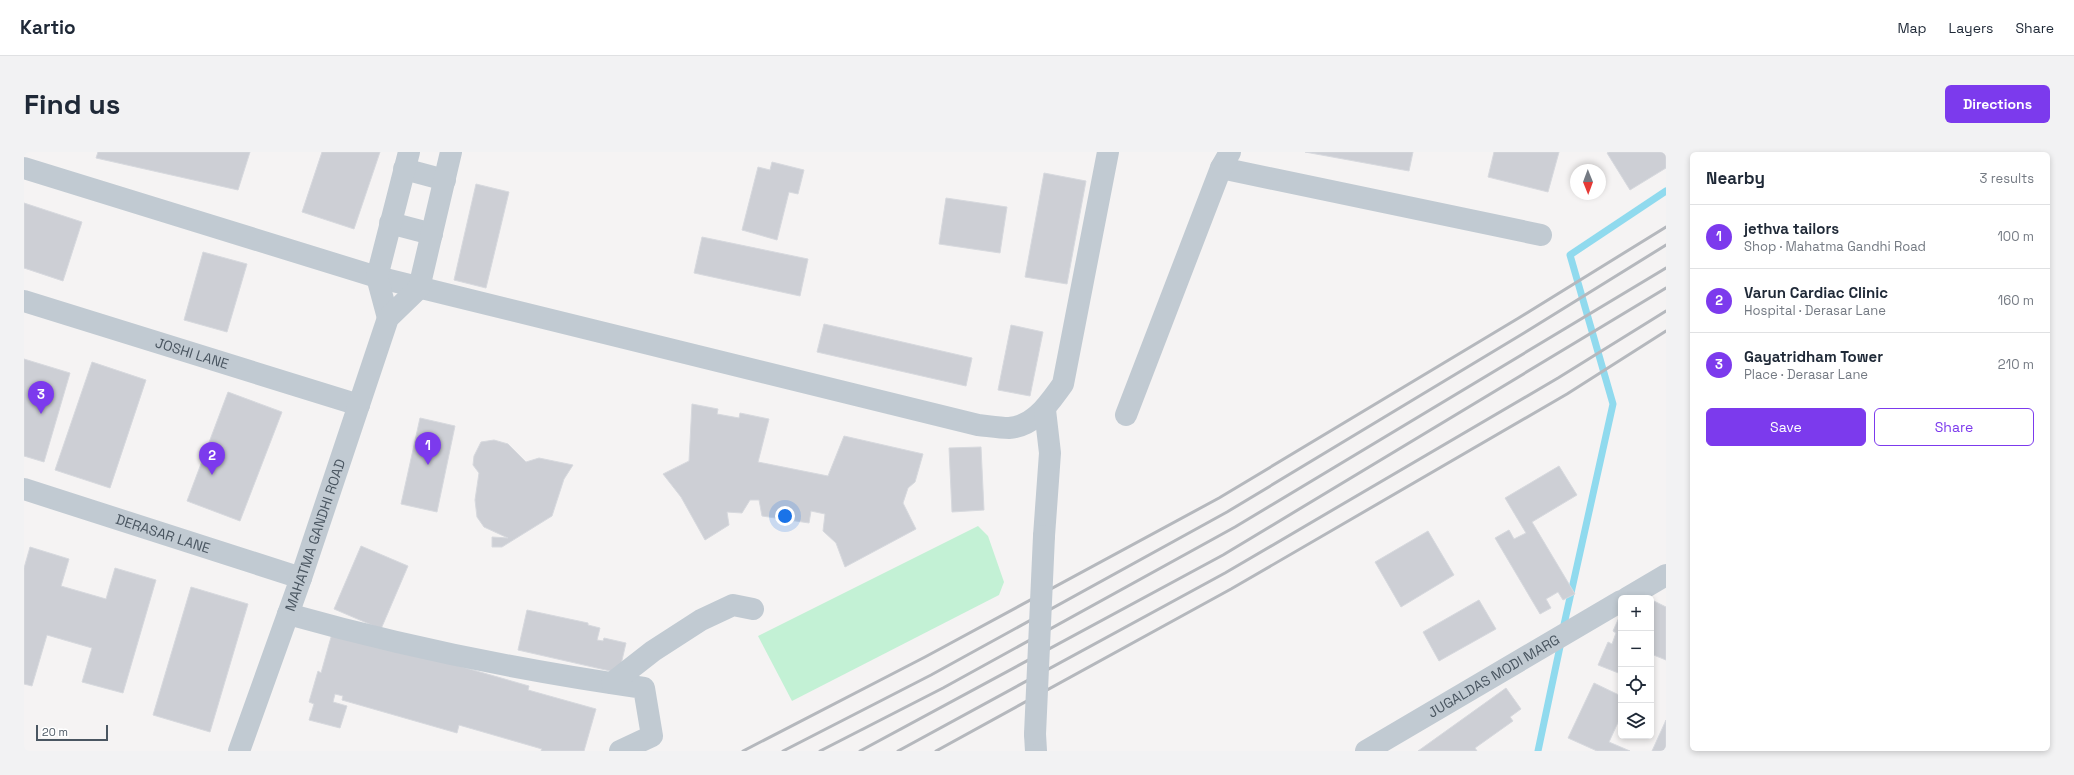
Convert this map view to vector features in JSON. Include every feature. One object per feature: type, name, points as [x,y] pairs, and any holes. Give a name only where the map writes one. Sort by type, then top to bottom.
[{"type":"street","points":[[419,288],[451,152]]},
{"type":"street","points":[[24,168],[377,277],[978,425],[1010,428],[1030,421],[1045,410],[1063,384],[1107,152]]},
{"type":"street","points":[[1126,415],[1226,160],[1541,234]]},
{"type":"street","points":[[388,318],[377,277],[406,161],[445,180]]},
{"type":"street","points":[[390,223],[432,234]]},
{"type":"street","name":"MAHATMA GANDHI ROAD","points":[[239,751],[301,578],[388,318],[419,288]]},
{"type":"street","name":"JOSHI LANE","points":[[24,301],[359,405]]},
{"type":"street","points":[[1036,743],[1044,536],[1050,453],[1045,410]]},
{"type":"street","name":"DERASAR LANE","points":[[24,489],[301,578]]},
{"type":"street","points":[[1632,595],[1666,575]]},
{"type":"street","name":"JUGALDAS MODI MARG","points":[[1366,751],[1618,603]]},
{"type":"street","points":[[612,683],[653,651],[701,620],[733,605],[754,609]]},
{"type":"street","points":[[288,614],[353,632],[469,658],[644,688],[652,736],[620,751]]},
{"type":"green space","points":[[978,526],[988,536],[1004,582],[999,595],[792,701],[758,636]]},
{"type":"building","points":[[98,152],[250,152],[238,190],[96,158]]},
{"type":"building","points":[[322,152],[380,152],[354,229],[302,212]]},
{"type":"building","points":[[1305,152],[1413,152],[1409,171]]},
{"type":"building","points":[[1494,152],[1559,152],[1548,192],[1488,177]]},
{"type":"building","points":[[1666,152],[1666,168],[1630,190],[1607,153]]},
{"type":"building","points":[[772,162],[804,170],[798,194],[789,192],[777,240],[742,230],[758,167],[770,170]]},
{"type":"building","points":[[1044,173],[1086,181],[1067,284],[1025,277]]},
{"type":"building","points":[[476,184],[509,192],[486,288],[454,280]]},
{"type":"building","points":[[946,198],[1007,207],[1000,253],[939,244]]},
{"type":"building","points":[[24,203],[82,222],[63,281],[24,268]]},
{"type":"building","points":[[702,237],[808,259],[800,296],[694,273]]},
{"type":"building","points":[[203,252],[247,264],[227,332],[184,320]]},
{"type":"building","points":[[824,324],[972,358],[966,386],[817,352]]},
{"type":"building","points":[[1011,325],[1043,332],[1030,396],[998,390]]},
{"type":"building","points":[[24,359],[70,373],[44,462],[24,456]]},
{"type":"building","points":[[92,362],[146,380],[110,488],[55,470]]},
{"type":"building","points":[[228,392],[282,412],[240,521],[187,501]]},
{"type":"building","points":[[692,404],[718,409],[717,414],[739,418],[740,413],[769,419],[758,462],[828,476],[844,436],[923,454],[915,482],[908,488],[903,503],[916,529],[845,567],[836,543],[823,531],[825,514],[811,511],[809,523],[762,516],[759,500],[750,500],[742,513],[727,512],[729,525],[705,540],[681,497],[663,474],[689,461]]},
{"type":"building","points":[[420,418],[455,426],[437,512],[401,504]]},
{"type":"building","points":[[494,440],[508,444],[526,462],[539,458],[573,465],[564,479],[552,516],[502,547],[492,547],[492,537],[508,538],[484,527],[477,517],[475,500],[479,473],[473,465],[474,456],[481,442]]},
{"type":"building","points":[[981,447],[984,510],[952,512],[949,448]]},
{"type":"building","points":[[1559,466],[1577,495],[1532,522],[1575,594],[1563,600],[1558,592],[1546,599],[1551,608],[1540,614],[1495,538],[1509,530],[1514,539],[1526,533],[1505,498]]},
{"type":"building","points":[[1428,531],[1454,575],[1401,607],[1375,562]]},
{"type":"building","points":[[361,546],[408,566],[381,629],[334,609]]},
{"type":"building","points":[[30,547],[69,559],[61,586],[106,599],[115,568],[156,580],[123,693],[82,682],[92,648],[47,635],[32,686],[24,684],[24,568]]},
{"type":"building","points":[[191,587],[248,604],[210,732],[153,715]]},
{"type":"building","points":[[1479,600],[1496,629],[1439,661],[1423,632]]},
{"type":"building","points":[[1654,601],[1666,607],[1666,660],[1654,655]]},
{"type":"building","points":[[527,610],[588,623],[588,625],[600,628],[597,640],[603,641],[604,638],[626,643],[619,673],[518,650]]},
{"type":"building","points":[[1618,620],[1618,673],[1598,665],[1608,642],[1612,644],[1616,633],[1613,631]]},
{"type":"building","points":[[333,630],[529,686],[528,690],[596,709],[584,751],[541,751],[542,749],[459,725],[457,733],[342,700],[343,696],[335,694],[333,702],[347,706],[340,728],[309,720],[314,704],[309,702],[318,671],[321,673]]},
{"type":"building","points":[[1594,683],[1618,695],[1618,722],[1609,742],[1630,751],[1597,751],[1568,738]]},
{"type":"building","points":[[1506,688],[1521,709],[1510,717],[1513,721],[1475,748],[1477,751],[1418,751]]},
{"type":"building","points":[[1666,720],[1666,751],[1652,751]]},
{"type":"waterway","points":[[1563,629],[1613,404],[1570,255],[1666,191]]},
{"type":"waterway","points":[[1538,751],[1561,642]]},
{"type":"railway","points":[[743,751],[925,657],[1219,498],[1517,319],[1666,227]]},
{"type":"railway","points":[[783,751],[931,675],[1227,512],[1524,333],[1666,245]]},
{"type":"railway","points":[[820,751],[943,688],[1235,527],[1666,268]]},
{"type":"railway","points":[[860,751],[1223,555],[1666,288]]},
{"type":"railway","points":[[898,751],[1225,573],[1558,378],[1666,311]]},
{"type":"railway","points":[[936,751],[1231,589],[1567,394],[1666,331]]},
{"type":"place","name":"Gayatridham Tower","points":[[41,414]]},
{"type":"place","name":"jethva tailors","points":[[428,465]]},
{"type":"place","name":"Varun Cardiac Clinic","points":[[212,475]]}]
